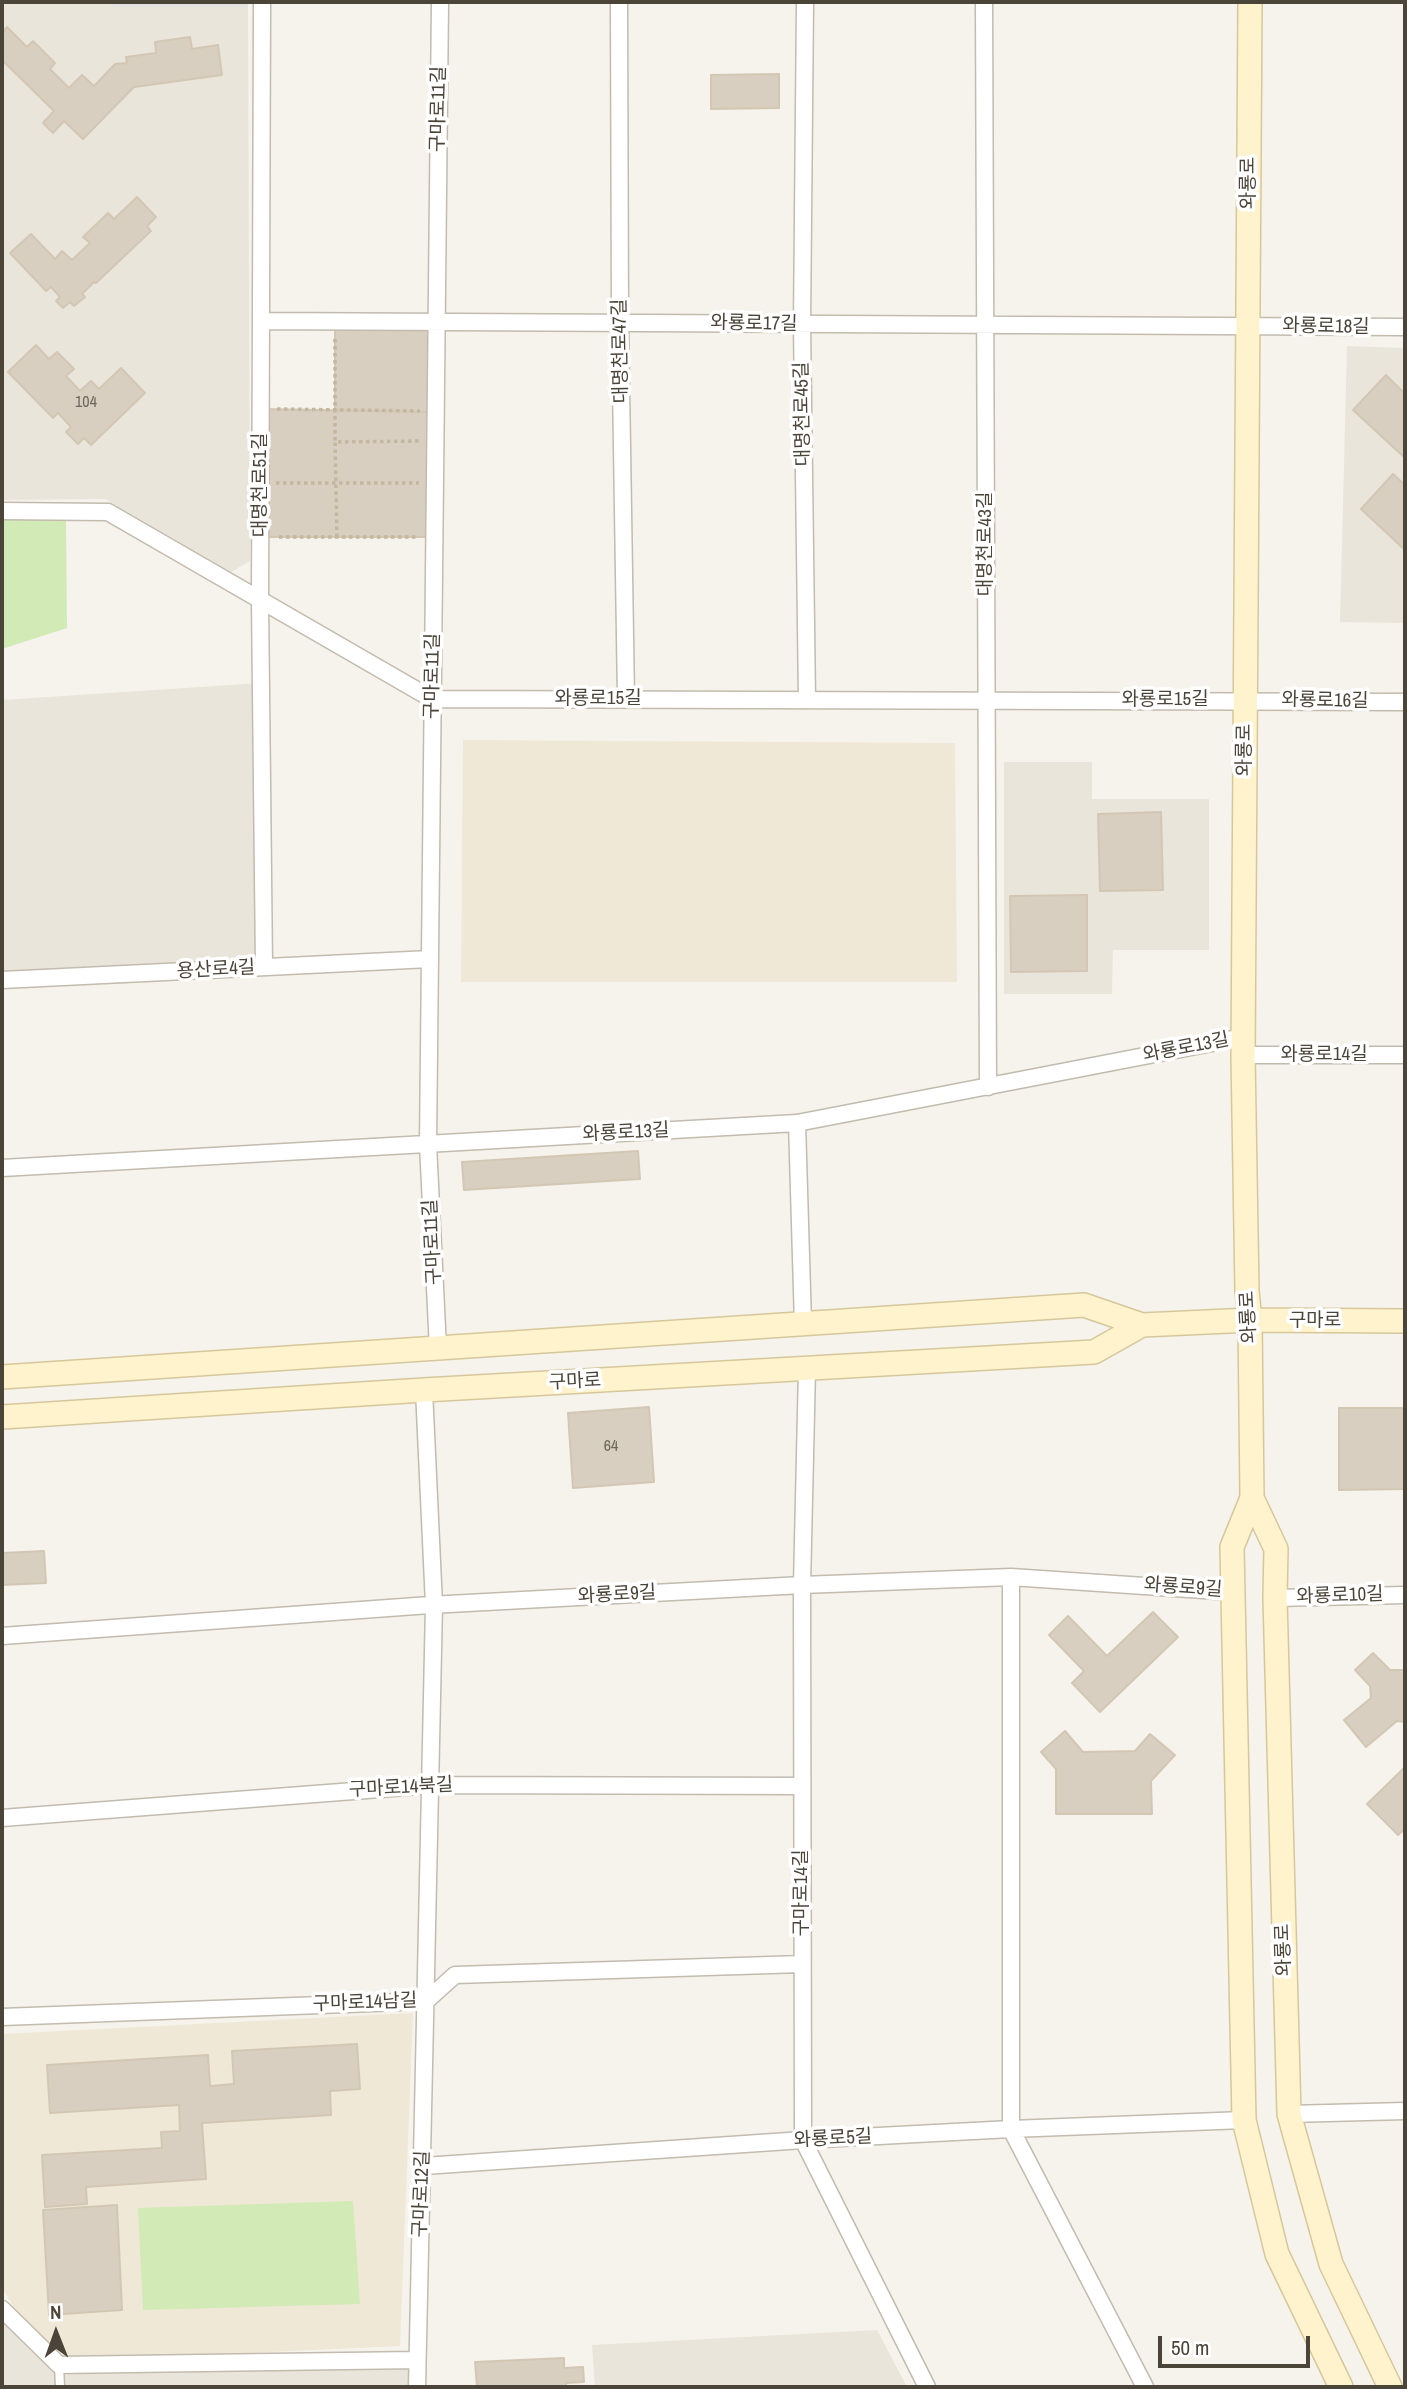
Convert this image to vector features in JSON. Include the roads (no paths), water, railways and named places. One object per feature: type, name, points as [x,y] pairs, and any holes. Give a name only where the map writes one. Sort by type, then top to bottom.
[{"type":"main road","name":"와룡로","points":[[1250,2],[1243,1046],[1252,1498],[1232,1547],[1244,2120],[1277,2254],[1341,2387]]},
{"type":"main road","name":"구마로","points":[[2,1377],[1084,1305],[1142,1325],[1250,1320],[1405,1321]]},
{"type":"main road","name":"구마로","points":[[2,1417],[1094,1352],[1142,1325]]},
{"type":"main road","name":"와룡로","points":[[1252,1498],[1276,1549],[1275,1598],[1289,2114],[1331,2264],[1390,2387]]},
{"type":"street","name":"대명천로51길","points":[[262,2],[260,601],[264,967]]},
{"type":"street","name":"구마로11길","points":[[438,1349],[428,1144],[440,2]]},
{"type":"street","name":"대명천로47길","points":[[619,2],[620,322],[626,699]]},
{"type":"street","name":"대명천로45길","points":[[805,2],[802,325],[807,700]]},
{"type":"street","name":"대명천로43길","points":[[984,2],[988,1087]]},
{"type":"street","name":"와룡로17길","points":[[261,321],[1248,326]]},
{"type":"street","name":"와룡로18길","points":[[1248,326],[1405,327]]},
{"type":"street","name":"와룡로15길","points":[[2,511],[108,512],[432,699],[1245,700]]},
{"type":"street","name":"와룡로16길","points":[[1245,700],[1405,702]]},
{"type":"street","name":"용산로4길","points":[[2,980],[430,959]]},
{"type":"street","name":"와룡로14길","points":[[1243,1046],[1405,1055]]},
{"type":"street","name":"와룡로13길","points":[[2,1168],[797,1123],[988,1087],[1243,1046]]},
{"type":"street","points":[[797,1123],[803,1324]]},
{"type":"street","name":"구마로14길","points":[[807,1369],[802,1585],[803,2140],[927,2387]]},
{"type":"street","name":"구마로12길","points":[[417,2387],[424,2166],[434,1605],[424,1390]]},
{"type":"street","points":[[1011,1577],[1011,2129],[1145,2387]]},
{"type":"street","name":"와룡로9길","points":[[2,1636],[434,1605],[802,1585],[1011,1577],[1233,1592]]},
{"type":"street","name":"와룡로10길","points":[[1275,1598],[1405,1595]]},
{"type":"street","name":"구마로14북길","points":[[2,1818],[432,1785],[802,1786]]},
{"type":"street","name":"구마로14남길","points":[[2,2017],[426,2001],[456,1975],[802,1964]]},
{"type":"street","points":[[1289,2114],[1405,2110]]},
{"type":"street","name":"와룡로5길","points":[[424,2166],[803,2140],[1244,2120]]},
{"type":"street","points":[[2,2309],[59,2365],[416,2360]]},
{"type":"lane","points":[[59,2365],[60,2387]]}]
